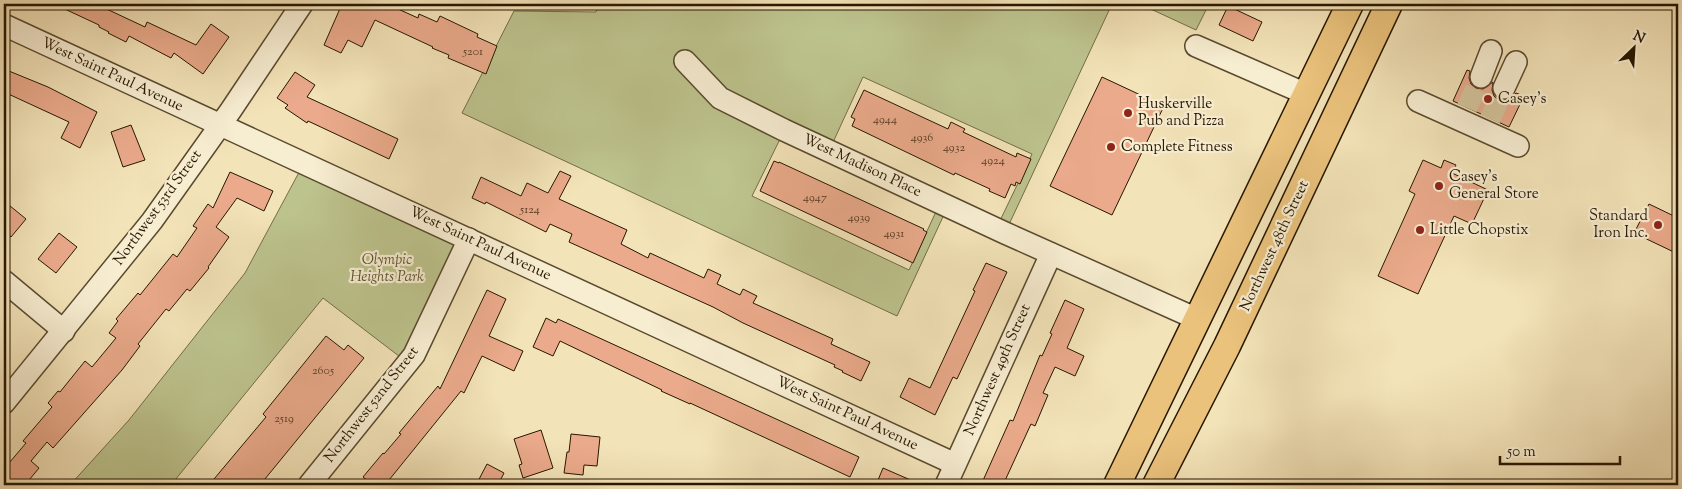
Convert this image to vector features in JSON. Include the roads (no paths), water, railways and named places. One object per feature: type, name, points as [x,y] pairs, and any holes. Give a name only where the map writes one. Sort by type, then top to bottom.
[{"type":"main road","points":[[1117,485],[1350,4]]},
{"type":"main road","name":"Northwest 48th Street","points":[[1156,485],[1231,338],[1389,4]]},
{"type":"main road","points":[[1133,485],[1204,334],[1205,329],[1197,319]]},
{"type":"street","name":"Northwest 53rd Street","points":[[4,403],[152,221],[302,4]]},
{"type":"street","name":"West Saint Paul Avenue","points":[[4,25],[955,464]]},
{"type":"street","points":[[1196,46],[1306,94]]},
{"type":"street","points":[[1481,77],[1491,51]]},
{"type":"street","name":"West Madison Place","points":[[685,61],[720,98],[784,130],[1051,254],[1197,319]]},
{"type":"street","points":[[1504,88],[1516,62]]},
{"type":"street","points":[[1418,100],[1464,114],[1487,125],[1518,146]]},
{"type":"street","name":"Northwest 52nd Street","points":[[309,485],[414,355],[469,239]]},
{"type":"street","name":"Northwest 49th Street","points":[[946,485],[1051,254]]},
{"type":"street","points":[[4,282],[64,331]]},
{"type":"tunnel","points":[[1467,108],[1481,77]]},
{"type":"tunnel","points":[[1490,119],[1504,88]]},
{"type":"place","name":"Casey's","points":[[1488,99]]},
{"type":"place","name":"Huskerville Pub and Pizza","points":[[1128,113]]},
{"type":"place","name":"Complete Fitness","points":[[1111,147]]},
{"type":"place","name":"Casey's General Store","points":[[1439,186]]},
{"type":"place","name":"Standard Iron Inc.","points":[[1658,225]]},
{"type":"place","name":"Little Chopstix","points":[[1420,230]]},
{"type":"park label","name":"Olympic Heights Park","points":[[387,268]]}]
